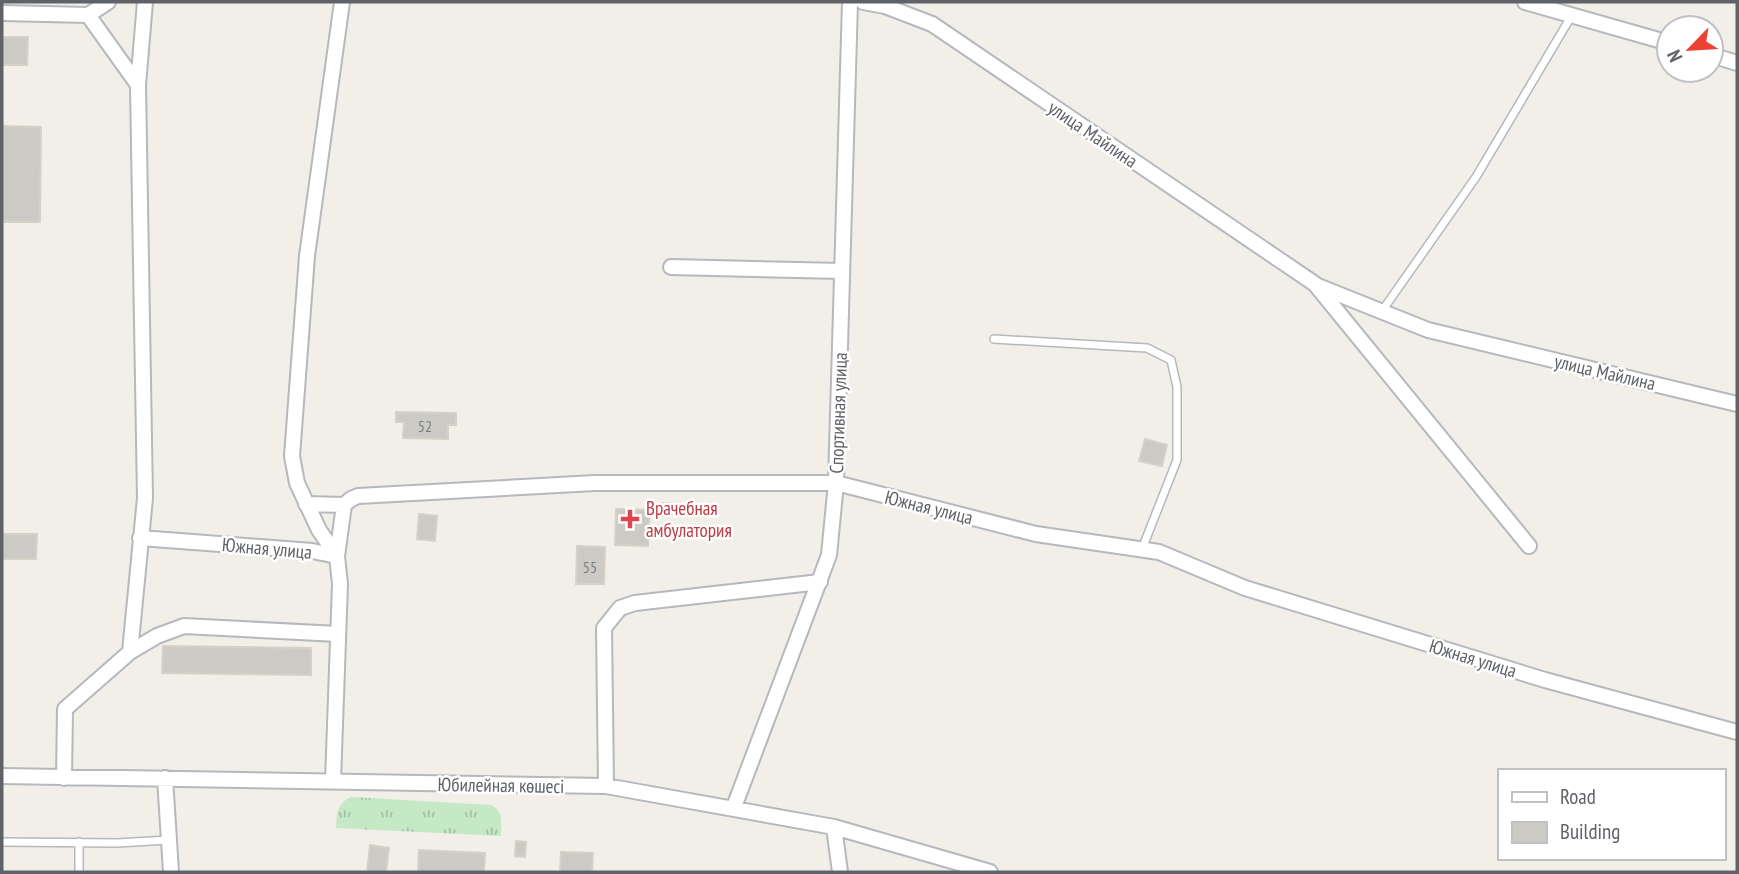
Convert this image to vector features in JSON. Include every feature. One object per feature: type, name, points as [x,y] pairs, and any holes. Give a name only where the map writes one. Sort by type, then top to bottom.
[{"type":"street","points":[[2,13],[88,15],[108,2]]},
{"type":"street","points":[[130,652],[145,498],[138,85],[145,2]]},
{"type":"street","points":[[333,781],[340,584],[337,556],[319,530],[306,504],[297,483],[292,456],[307,256],[342,2]]},
{"type":"street","name":"Спортивная улица","points":[[734,807],[829,555],[836,483],[850,2]]},
{"type":"street","name":"улица Майлина","points":[[863,2],[885,6],[932,24],[1315,284],[1429,330],[1737,404]]},
{"type":"street","points":[[1525,2],[1655,39]]},
{"type":"street","points":[[88,15],[138,85]]},
{"type":"street","points":[[670,267],[842,271]]},
{"type":"street","name":"улица Майлина","points":[[1315,284],[1529,545]]},
{"type":"street","name":"Южная улица","points":[[140,538],[312,551],[337,556],[344,505],[358,496],[595,483],[836,483],[1036,534],[1159,552],[1245,588],[1545,680],[1737,732]]},
{"type":"street","points":[[306,504],[344,505]]},
{"type":"street","points":[[607,786],[604,628],[620,608],[635,603],[820,582]]},
{"type":"street","points":[[64,778],[65,709],[130,652],[157,636],[184,626],[338,634]]},
{"type":"street","name":"Юбилейная көшесі","points":[[2,776],[607,786],[834,827],[990,872]]},
{"type":"street","points":[[165,778],[171,872]]},
{"type":"street","points":[[834,827],[840,872]]},
{"type":"lane","points":[[1382,311],[1476,177],[1572,15]]},
{"type":"lane","points":[[994,339],[1147,348],[1171,360],[1177,387],[1177,460],[1142,549]]},
{"type":"lane","points":[[2,842],[117,843],[169,840]]},
{"type":"lane","points":[[79,842],[79,872]]},
{"type":"green space","points":[[351,797],[491,805],[500,814],[501,836],[336,828],[340,806]]},
{"type":"building","points":[[2,37],[28,37],[27,65],[2,65]]},
{"type":"building","points":[[2,126],[41,127],[40,222],[2,222]]},
{"type":"building","points":[[396,412],[456,413],[456,425],[448,425],[448,439],[403,438],[404,422],[396,422]]},
{"type":"building","points":[[1145,439],[1167,445],[1162,466],[1139,461]]},
{"type":"building","points":[[663,503],[680,504],[680,514],[663,513]]},
{"type":"building","points":[[616,509],[650,510],[648,546],[615,545]]},
{"type":"building","points":[[419,514],[437,516],[435,541],[417,539]]},
{"type":"building","points":[[2,534],[37,534],[36,559],[2,559]]},
{"type":"building","points":[[577,546],[605,547],[604,584],[576,584]]},
{"type":"building","points":[[163,646],[311,648],[311,675],[162,673]]},
{"type":"building","points":[[516,841],[526,842],[525,857],[515,856]]},
{"type":"building","points":[[370,845],[389,848],[386,872],[367,872]]},
{"type":"building","points":[[419,850],[485,853],[484,872],[418,872]]},
{"type":"building","points":[[561,852],[593,853],[592,872],[560,872]]},
{"type":"place","name":"Врачебная амбулатория","points":[[630,519]]}]
